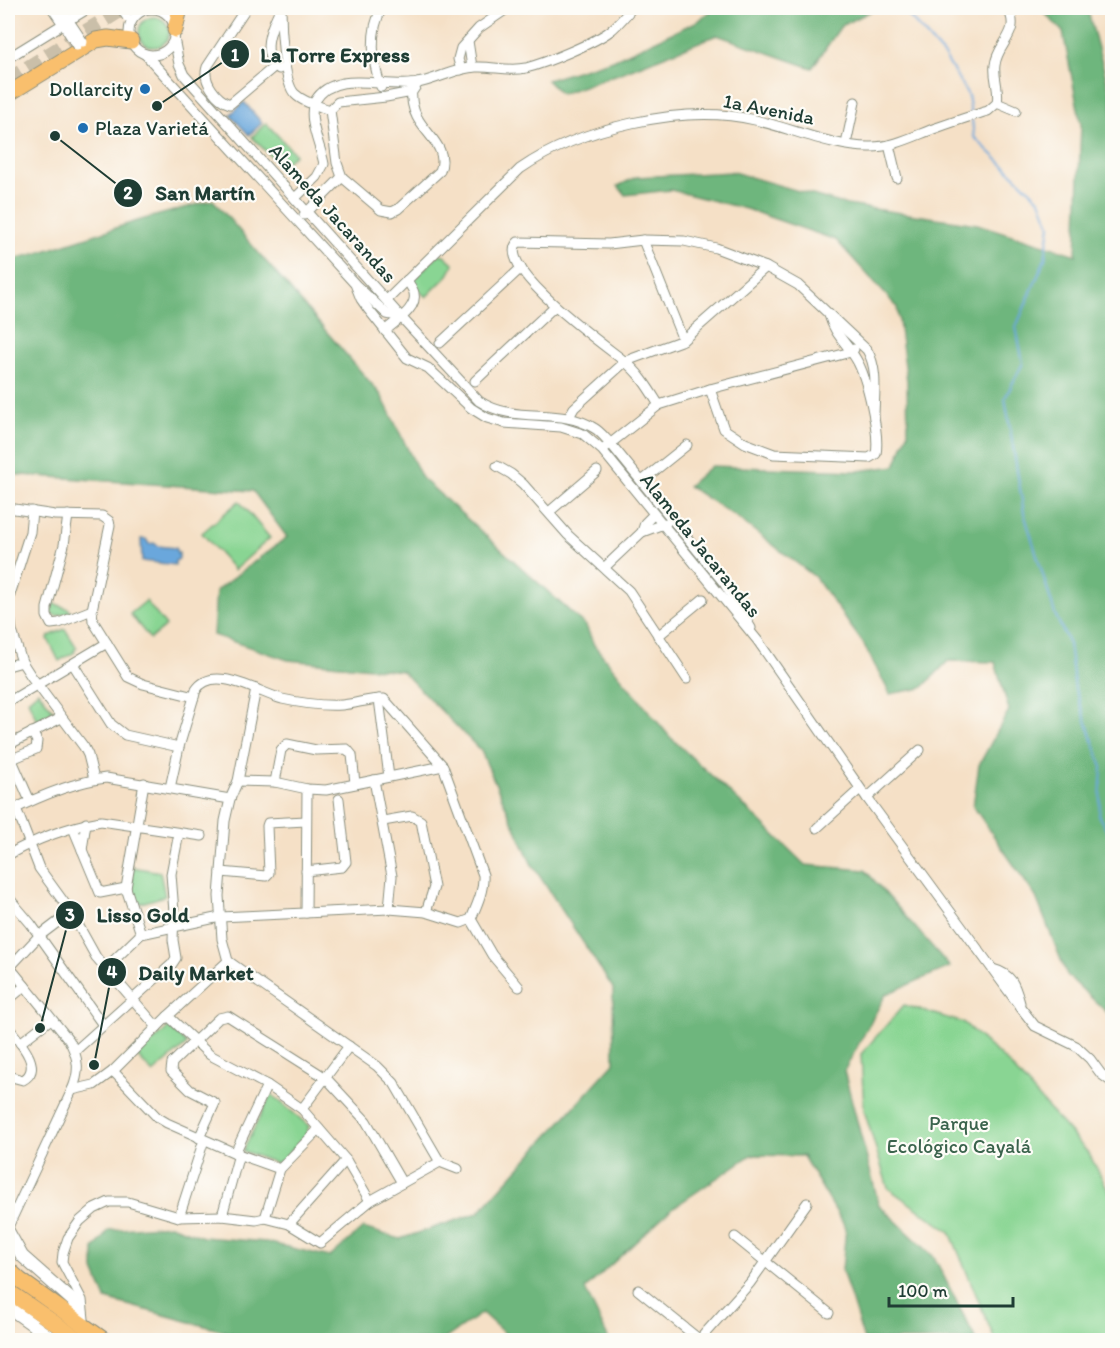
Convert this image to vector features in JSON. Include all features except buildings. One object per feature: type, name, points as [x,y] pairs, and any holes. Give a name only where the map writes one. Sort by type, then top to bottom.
[{"type":"main road","points":[[175,34],[180,8]]},
{"type":"main road","points":[[8,94],[81,46],[102,38],[131,41]]},
{"type":"main road","points":[[8,1269],[82,1333]]},
{"type":"main road","points":[[8,1291],[82,1333],[104,1341]]},
{"type":"street","points":[[52,8],[67,24],[81,46]]},
{"type":"street","points":[[61,8],[67,24]]},
{"type":"street","points":[[8,58],[67,24],[89,8]]},
{"type":"street","points":[[121,8],[133,14],[146,9],[160,10],[171,18],[175,34],[171,45],[160,53],[146,54],[139,51],[131,41],[129,34],[133,14]]},
{"type":"street","points":[[246,8],[207,67],[205,76],[207,81],[230,104],[275,66]]},
{"type":"street","points":[[281,8],[267,40],[275,66],[286,74]]},
{"type":"street","points":[[281,8],[280,29],[290,87],[294,93],[313,104],[330,110]]},
{"type":"street","points":[[382,8],[376,18],[373,36],[380,84],[386,97]]},
{"type":"street","points":[[461,70],[459,52],[461,48],[497,12],[508,8]]},
{"type":"street","points":[[330,110],[338,102],[386,97],[472,67],[510,70],[535,65],[599,38],[610,31],[632,8]]},
{"type":"street","points":[[1007,8],[1010,12],[1012,26],[994,66],[998,90],[997,103],[1016,111]]},
{"type":"street","name":"Alameda Jacarandas","points":[[175,34],[179,64],[184,75],[478,401],[502,413],[569,417],[595,428],[642,481],[724,583],[745,615],[758,641]]},
{"type":"street","points":[[468,41],[472,67]]},
{"type":"street","name":"Alameda Jacarandas","points":[[146,54],[355,284],[361,298],[407,358],[428,368],[471,408],[486,418],[504,423],[561,427],[583,434],[602,450],[758,641]]},
{"type":"street","points":[[294,198],[316,177],[324,164],[315,131],[313,104],[325,90],[335,85],[361,81],[413,87]]},
{"type":"street","points":[[330,110],[337,163],[342,177],[381,210],[392,212],[440,171],[443,163],[442,153],[416,116],[412,104],[413,87]]},
{"type":"street","points":[[846,144],[855,102]]},
{"type":"street","name":"1a Avenida","points":[[387,300],[520,169],[538,156],[592,135],[657,118],[681,115],[731,115],[846,144],[870,147],[889,145],[988,111],[997,103]]},
{"type":"street","points":[[889,145],[897,178]]},
{"type":"street","points":[[298,221],[342,177]]},
{"type":"street","points":[[643,240],[683,340]]},
{"type":"street","points":[[659,405],[626,361],[598,342],[555,306],[521,268],[513,252],[518,242],[609,244],[643,240],[684,241],[717,248],[766,267],[798,285],[860,343],[872,358],[875,370],[874,418]]},
{"type":"street","points":[[569,417],[574,408],[626,361],[683,340],[766,267]]},
{"type":"street","points":[[440,343],[521,268]]},
{"type":"street","points":[[385,331],[411,307],[414,293],[407,280]]},
{"type":"street","points":[[355,284],[383,311],[391,316],[400,317]]},
{"type":"street","points":[[475,381],[555,306]]},
{"type":"street","points":[[710,388],[724,429],[745,443],[774,454],[869,458],[876,454],[878,446],[874,418],[862,373],[851,352],[834,330],[829,315]]},
{"type":"street","points":[[602,450],[659,405],[710,388],[851,352],[860,343]]},
{"type":"street","points":[[407,358],[422,357],[428,346]]},
{"type":"street","points":[[446,385],[443,377],[447,372],[452,372]]},
{"type":"street","points":[[642,481],[687,445]]},
{"type":"street","points":[[496,466],[523,484],[568,535],[629,591],[687,679]]},
{"type":"street","points":[[549,512],[597,471]]},
{"type":"street","points":[[8,508],[68,515],[102,516],[109,521],[92,610],[93,621],[122,669],[134,681],[194,697]]},
{"type":"street","points":[[33,511],[30,532],[8,601],[10,632],[22,662],[37,686],[88,755],[94,779]]},
{"type":"street","points":[[68,515],[64,545],[47,608],[47,616],[51,624],[59,623],[92,610]]},
{"type":"street","points":[[642,532],[645,523],[653,515]]},
{"type":"street","points":[[605,567],[642,532],[662,526],[672,518]]},
{"type":"street","points":[[658,636],[703,599]]},
{"type":"street","points":[[758,641],[860,789],[993,969],[1004,972],[1016,986],[1021,1008],[1035,1026],[1076,1047],[1090,1059],[1101,1074],[1113,1082]]},
{"type":"street","points":[[8,702],[107,644]]},
{"type":"street","points":[[8,666],[22,662]]},
{"type":"street","points":[[73,664],[117,730],[125,735],[179,747]]},
{"type":"street","points":[[170,788],[194,697],[200,684],[212,679],[248,685],[264,694],[284,699],[341,705],[379,699],[389,703],[443,766],[483,875],[482,888],[471,919],[492,955],[519,987]]},
{"type":"street","points":[[255,689],[238,781],[230,799],[225,820],[219,896],[222,939],[228,961],[377,1066],[394,1083],[440,1162],[458,1169]]},
{"type":"street","points":[[379,699],[389,777]]},
{"type":"street","points":[[8,745],[61,717]]},
{"type":"street","points":[[30,801],[10,755],[36,749],[37,741],[32,732]]},
{"type":"street","points":[[275,782],[281,750],[286,744],[316,750],[347,749],[352,755],[355,783]]},
{"type":"street","points":[[867,798],[920,750]]},
{"type":"street","points":[[238,781],[275,782],[307,789],[326,790],[443,766]]},
{"type":"street","points":[[157,1027],[96,957],[71,912],[39,868],[12,810],[30,801],[94,779],[120,778],[230,799]]},
{"type":"street","points":[[374,780],[392,876],[389,909]]},
{"type":"street","points":[[141,934],[126,888],[144,783]]},
{"type":"street","points":[[306,913],[307,789]]},
{"type":"street","points":[[817,828],[860,789]]},
{"type":"street","points":[[306,871],[342,867],[346,862],[339,799]]},
{"type":"street","points":[[383,821],[412,816],[422,821],[434,887],[426,912]]},
{"type":"street","points":[[8,855],[29,844],[73,828],[101,821],[202,836]]},
{"type":"street","points":[[221,872],[266,876],[269,873],[268,823],[306,821]]},
{"type":"street","points":[[81,852],[86,824]]},
{"type":"street","points":[[73,828],[81,852],[100,893],[126,888]]},
{"type":"street","points":[[75,1051],[175,962],[177,955],[173,940],[174,912],[171,874],[179,833]]},
{"type":"street","points":[[8,897],[31,924],[38,937],[103,1025]]},
{"type":"street","points":[[105,968],[141,934],[220,917],[389,909],[426,912],[461,922],[471,919]]},
{"type":"street","points":[[71,912],[38,937],[9,966],[69,1040],[78,1064],[77,1077],[72,1090],[8,1229],[22,1256],[73,1301],[82,1333]]},
{"type":"street","points":[[72,1090],[94,1085],[113,1071],[228,961]]},
{"type":"street","points":[[8,1000],[25,986]]},
{"type":"street","points":[[168,1016],[210,1055],[267,1085],[302,1109],[346,1160],[370,1201]]},
{"type":"street","points":[[178,1217],[215,1103],[190,1090],[171,1071],[170,1067],[219,1018],[228,1016],[326,1078],[366,1120],[402,1183]]},
{"type":"street","points":[[20,1043],[51,1019]]},
{"type":"street","points":[[8,1027],[20,1043],[33,1070],[23,1080],[8,1076]]},
{"type":"street","points":[[302,1109],[349,1046]]},
{"type":"street","points":[[113,1071],[157,1117],[167,1123],[237,1154],[280,1169]]},
{"type":"street","points":[[222,1216],[237,1154],[267,1085]]},
{"type":"street","points":[[265,1218],[280,1169],[319,1129]]},
{"type":"street","points":[[289,1224],[346,1160]]},
{"type":"street","points":[[82,1333],[82,1300],[62,1262],[63,1253],[68,1238],[80,1221],[101,1205],[117,1201],[128,1202],[178,1217],[222,1216],[256,1220],[265,1218],[289,1224],[320,1243],[370,1201],[440,1162]]},
{"type":"street","points":[[8,1209],[19,1202]]},
{"type":"street","points":[[638,1290],[699,1340],[750,1283],[807,1203]]},
{"type":"street","points":[[735,1237],[829,1313]]},
{"type":"street","points":[[8,1307],[54,1341]]},
{"type":"green space","points":[[715,8],[877,8],[841,26],[812,68],[717,35],[561,94],[547,80],[613,60],[698,21]]},
{"type":"green space","points":[[1040,8],[1087,8],[1112,99],[1112,1017],[1067,975],[1036,897],[973,806],[979,765],[1009,710],[995,662],[948,661],[922,688],[890,694],[863,643],[815,577],[735,516],[688,486],[711,466],[858,471],[895,466],[908,433],[907,381],[897,307],[836,240],[746,209],[671,190],[625,195],[618,186],[636,177],[733,172],[847,205],[977,224],[1076,255],[1081,124],[1063,32]]},
{"type":"green space","points":[[154,17],[160,18],[168,26],[168,38],[160,46],[154,47],[148,46],[140,38],[139,32],[140,26],[148,18]]},
{"type":"green space","points":[[266,123],[295,154],[281,167],[252,137]]},
{"type":"green space","points":[[213,200],[381,395],[422,478],[586,626],[594,645],[670,737],[805,865],[865,870],[950,967],[886,994],[844,1071],[879,1205],[934,1257],[976,1340],[864,1340],[842,1270],[846,1228],[803,1156],[751,1155],[670,1210],[585,1289],[609,1340],[512,1340],[482,1313],[443,1340],[256,1340],[106,1299],[94,1270],[94,1249],[109,1230],[170,1225],[203,1237],[266,1242],[330,1257],[363,1228],[400,1239],[478,1213],[614,1063],[613,988],[531,863],[481,751],[402,671],[288,660],[213,635],[216,591],[287,537],[253,491],[8,474],[8,260],[35,254],[137,221]]},
{"type":"green space","points":[[439,254],[444,255],[454,264],[448,275],[426,297],[412,281]]},
{"type":"green space","points":[[239,501],[270,538],[234,570],[202,533]]},
{"type":"green space","points":[[146,601],[166,626],[150,639],[130,614]]},
{"type":"green space","points":[[53,603],[72,612],[56,616],[51,613]]},
{"type":"green space","points":[[65,629],[77,648],[75,652],[59,661],[48,639],[49,636]]},
{"type":"green space","points":[[38,691],[53,710],[38,723],[28,700]]},
{"type":"green space","points":[[132,867],[160,872],[165,896],[138,904],[132,886]]},
{"type":"green space","name":"Parque Ecológico Cayalá","points":[[904,1005],[964,1023],[1008,1063],[1089,1154],[1112,1197],[1112,1340],[995,1340],[950,1232],[888,1188],[864,1110],[861,1054]]},
{"type":"green space","points":[[169,1027],[187,1044],[153,1073],[137,1056]]},
{"type":"green space","points":[[271,1094],[309,1126],[306,1135],[278,1164],[243,1151]]},
{"type":"water","points":[[244,102],[262,123],[249,135],[230,115]]},
{"type":"water","points":[[141,539],[146,539],[149,544],[176,548],[179,559],[175,561],[175,565],[142,561]]},
{"type":"waterway","points":[[902,8],[945,57],[968,95],[971,114]]},
{"type":"waterway","points":[[972,120],[974,137],[1040,200],[1050,226],[1045,259],[1016,327],[1023,363],[1005,398],[1024,513],[1055,614],[1069,644],[1075,689],[1102,767],[1099,817],[1112,839]]},
{"type":"tunnel","points":[[8,80],[124,8]]},
{"type":"place","name":"Dollarcity","points":[[145,89]]},
{"type":"place","name":"La Torre Express","points":[[157,106]]},
{"type":"place","name":"Plaza Varietá","points":[[83,128]]},
{"type":"place","name":"San Martín","points":[[55,136]]},
{"type":"place","name":"Lisso Gold","points":[[40,1028]]},
{"type":"place","name":"Daily Market","points":[[94,1065]]}]
